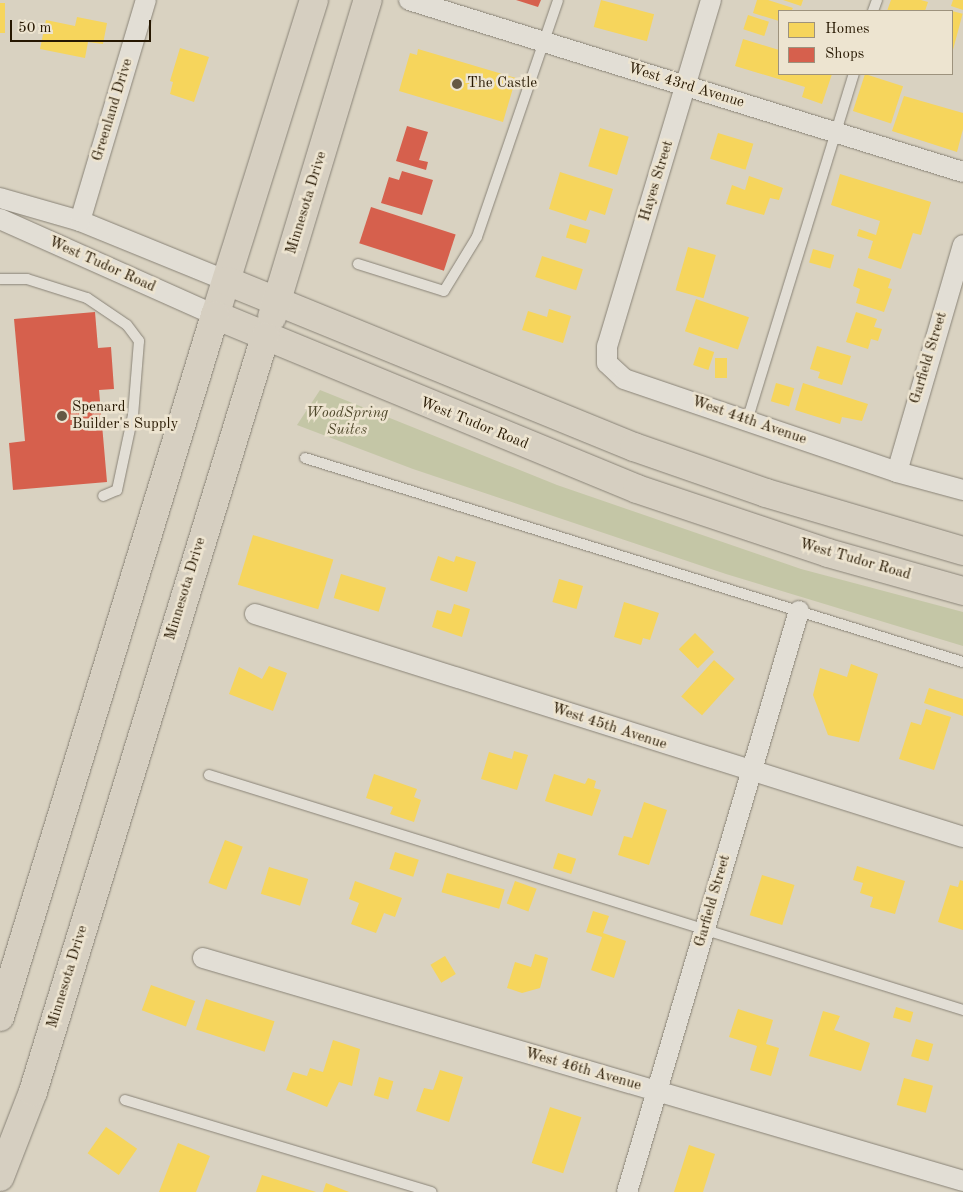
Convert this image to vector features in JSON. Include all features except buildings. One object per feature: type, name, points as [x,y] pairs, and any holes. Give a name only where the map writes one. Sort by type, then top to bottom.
[{"type":"main road","points":[[0,1017],[215,315],[314,0]]},
{"type":"main road","name":"Minnesota Drive","points":[[0,1177],[38,1074],[278,300],[368,0]]},
{"type":"main road","name":"West Tudor Road","points":[[227,281],[278,300],[634,447],[766,493],[963,551]]},
{"type":"main road","name":"West Tudor Road","points":[[215,315],[637,489],[809,547],[963,591]]},
{"type":"street","name":"Greenland Drive","points":[[80,221],[146,0]]},
{"type":"street","name":"West 43rd Avenue","points":[[409,0],[963,172]]},
{"type":"street","name":"Hayes Street","points":[[607,362],[607,346],[711,0]]},
{"type":"street","name":"West Tudor Road","points":[[0,198],[80,221],[227,281]]},
{"type":"street","name":"West Tudor Road","points":[[0,219],[215,315]]},
{"type":"street","name":"Garfield Street","points":[[897,472],[963,245]]},
{"type":"street","name":"West 44th Avenue","points":[[607,362],[624,379],[897,472],[963,490]]},
{"type":"street","name":"Garfield Street","points":[[627,1192],[799,611]]},
{"type":"street","name":"West 45th Avenue","points":[[255,614],[751,772],[963,837]]},
{"type":"street","name":"West 46th Avenue","points":[[203,958],[963,1181]]},
{"type":"lane","points":[[358,264],[444,291],[477,237],[545,43],[558,0]]},
{"type":"lane","points":[[747,421],[854,75]]},
{"type":"lane","points":[[0,279],[27,280],[87,298],[127,325],[139,341],[132,415],[117,490],[102,496]]},
{"type":"lane","points":[[305,458],[963,662]]},
{"type":"lane","points":[[208,775],[963,1010]]},
{"type":"lane","points":[[125,1100],[430,1192]]},
{"type":"green space","name":"WoodSpring Suites","points":[[320,390],[557,485],[801,569],[963,612],[963,646],[726,574],[413,469],[297,425]]},
{"type":"place","name":"The Castle","points":[[457,84]]},
{"type":"place","name":"Spenard Builder's Supply","points":[[62,416]]}]
